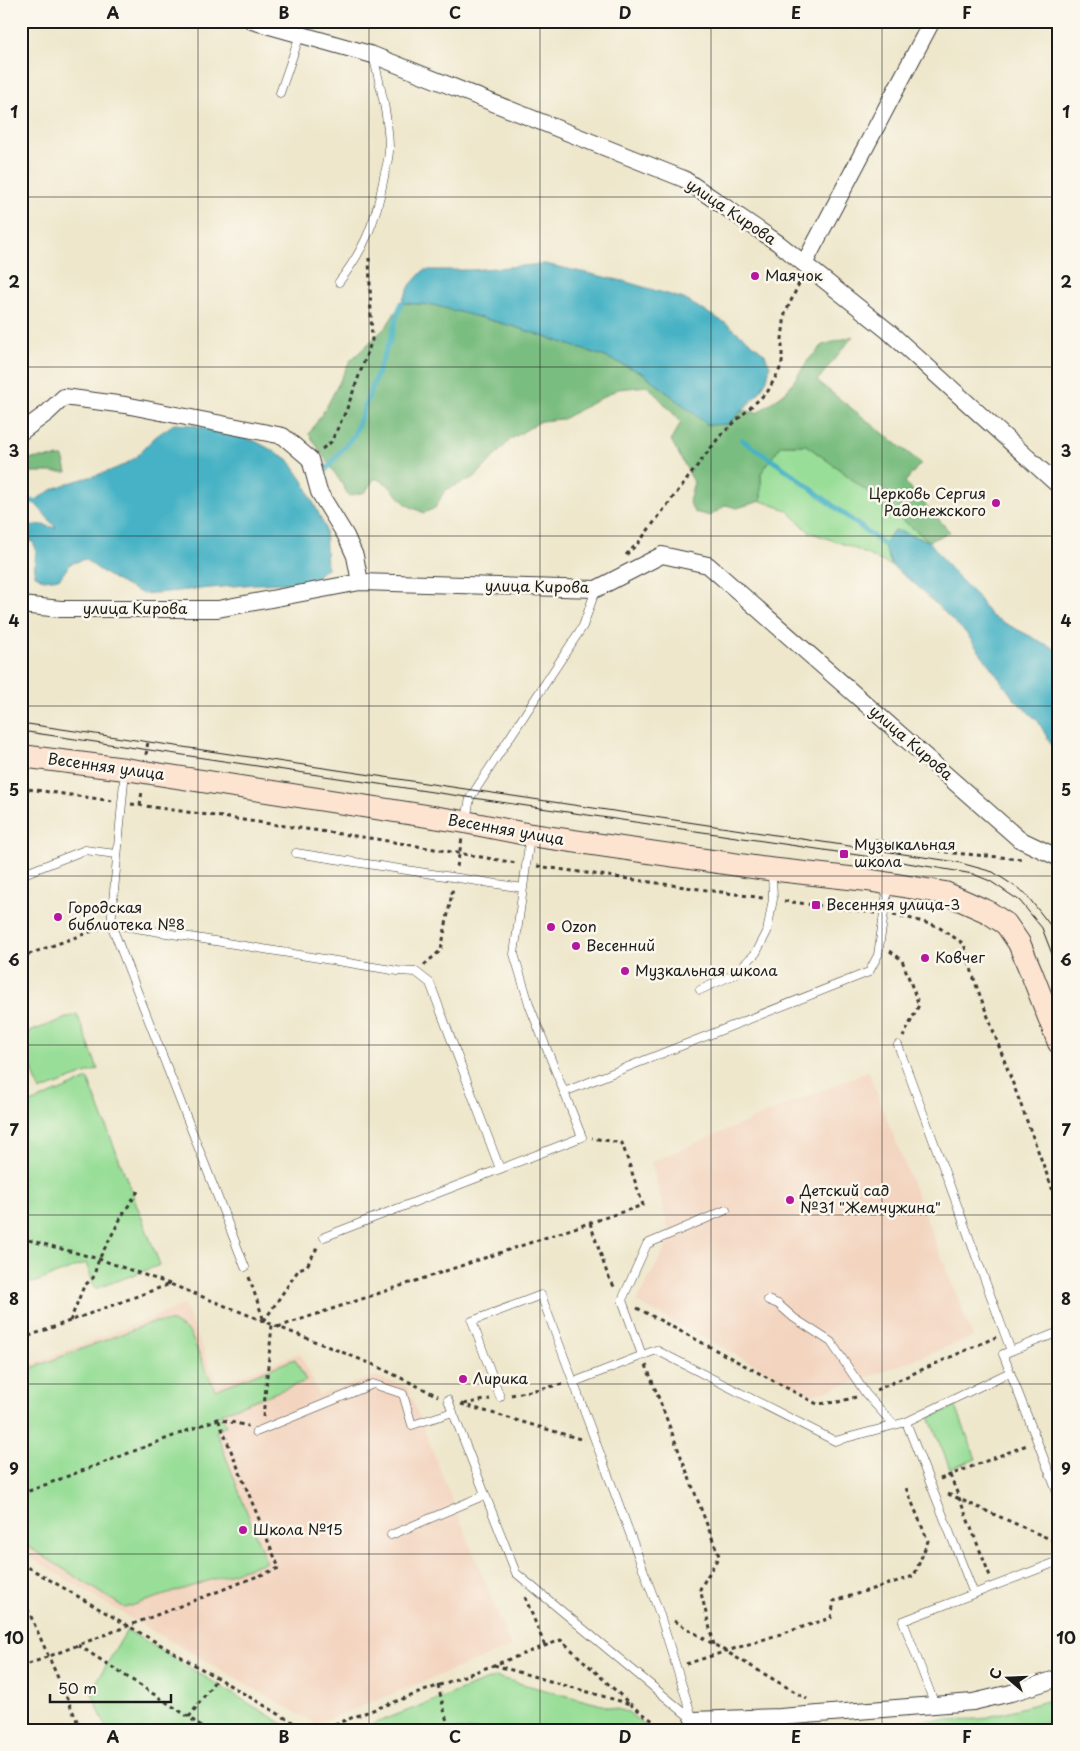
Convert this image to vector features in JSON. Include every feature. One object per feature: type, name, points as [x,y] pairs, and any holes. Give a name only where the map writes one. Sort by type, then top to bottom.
[{"type":"main road","name":"Весенняя улица","points":[[21,756],[125,769],[465,822],[531,835],[772,870],[888,883],[945,893],[988,912],[1006,924],[1018,943],[1059,1043]]},
{"type":"street","name":"улица Кирова","points":[[252,21],[373,55],[684,179],[778,243],[803,271],[888,331],[1059,486]]},
{"type":"street","points":[[803,271],[932,21]]},
{"type":"street","points":[[21,432],[47,413],[64,397],[125,405],[283,436],[310,459],[319,492],[346,536],[355,556],[360,582]]},
{"type":"street","name":"улица Кирова","points":[[21,605],[61,609],[218,609],[360,582],[596,589],[662,555],[708,565],[1019,839],[1057,858]]},
{"type":"street","points":[[693,1720],[780,1717],[972,1702],[1011,1693],[1059,1678]]},
{"type":"lane","points":[[280,93],[300,35]]},
{"type":"lane","points":[[340,282],[356,260],[368,236],[380,201],[390,148],[383,97],[373,55]]},
{"type":"lane","points":[[465,822],[470,798],[583,626],[596,589]]},
{"type":"lane","points":[[125,769],[111,924],[245,1267]]},
{"type":"lane","points":[[324,1237],[582,1137],[530,1007],[514,954],[531,835]]},
{"type":"lane","points":[[21,874],[85,850],[116,854]]},
{"type":"lane","points":[[296,853],[523,888]]},
{"type":"lane","points":[[700,990],[733,975],[756,953],[767,932],[773,899],[772,870]]},
{"type":"lane","points":[[564,1092],[869,972],[878,954],[888,883]]},
{"type":"lane","points":[[111,924],[398,971],[416,972],[430,983],[500,1169]]},
{"type":"lane","points":[[898,1044],[1011,1351]]},
{"type":"lane","points":[[642,1355],[622,1300],[647,1244],[726,1210]]},
{"type":"lane","points":[[500,1397],[472,1321],[541,1295],[659,1612],[693,1720]]},
{"type":"lane","points":[[768,1300],[778,1304],[794,1318],[831,1342],[866,1394],[894,1425]]},
{"type":"lane","points":[[1059,1332],[1004,1354],[1059,1497]]},
{"type":"lane","points":[[574,1382],[656,1350],[835,1441],[906,1422],[1010,1372]]},
{"type":"lane","points":[[259,1430],[373,1384],[403,1394],[412,1424],[453,1412]]},
{"type":"lane","points":[[448,1400],[516,1573],[693,1720]]},
{"type":"lane","points":[[906,1422],[974,1594]]},
{"type":"lane","points":[[390,1536],[485,1495]]},
{"type":"lane","points":[[935,1705],[903,1621],[1059,1561]]},
{"type":"path","points":[[310,459],[331,442],[346,411],[372,340],[372,296],[368,236]]},
{"type":"path","points":[[621,560],[639,542],[720,436],[768,392],[782,365],[782,339],[785,314],[803,271]]},
{"type":"path","points":[[21,788],[376,839],[527,865],[905,917],[937,926],[964,944],[975,982],[1059,1207]]},
{"type":"path","points":[[874,840],[953,853],[1030,860],[1057,858]]},
{"type":"path","points":[[416,972],[441,950],[453,890]]},
{"type":"path","points":[[21,957],[111,924]]},
{"type":"path","points":[[880,943],[902,960],[919,1005],[898,1044]]},
{"type":"path","points":[[278,1327],[643,1206],[622,1143],[582,1137]]},
{"type":"path","points":[[69,1321],[84,1286],[93,1278],[99,1259],[123,1214],[140,1188]]},
{"type":"path","points":[[590,1223],[608,1276],[622,1300],[818,1404],[838,1402],[866,1394],[1005,1333]]},
{"type":"path","points":[[264,1321],[299,1269],[307,1266],[324,1237]]},
{"type":"path","points":[[21,1238],[99,1259],[170,1284],[372,1364],[448,1400],[596,1444]]},
{"type":"path","points":[[245,1267],[264,1321]]},
{"type":"path","points":[[21,1339],[170,1284]]},
{"type":"path","points":[[21,1494],[218,1419],[259,1430],[272,1325]]},
{"type":"path","points":[[642,1355],[719,1556],[700,1589],[714,1644]]},
{"type":"path","points":[[464,1405],[574,1382]]},
{"type":"path","points":[[21,1667],[278,1568],[218,1419]]},
{"type":"path","points":[[931,1484],[950,1474],[1037,1441]]},
{"type":"path","points":[[950,1474],[994,1586]]},
{"type":"path","points":[[931,1484],[961,1501],[1059,1543]]},
{"type":"path","points":[[676,1668],[831,1618],[834,1601],[914,1576],[928,1541],[906,1488]]},
{"type":"path","points":[[21,1563],[306,1730]]},
{"type":"path","points":[[516,1573],[545,1646]]},
{"type":"path","points":[[21,1594],[81,1730]]},
{"type":"path","points":[[659,1612],[829,1712]]},
{"type":"path","points":[[319,1730],[561,1640],[630,1704],[665,1730]]},
{"type":"path","points":[[77,1645],[189,1717],[205,1730]]},
{"type":"path","points":[[494,1665],[630,1704]]},
{"type":"path","points":[[189,1717],[217,1678]]},
{"type":"path","points":[[438,1685],[449,1730]]},
{"type":"path","points":[[328,1726],[335,1730]]},
{"type":"shaded area","name":"Детский сад №31 \"Жемчужина\"","points":[[868,1071],[973,1337],[858,1381],[812,1395],[636,1302],[671,1238],[651,1162]]},
{"type":"shaded area","name":"Школа №15","points":[[184,1305],[218,1384],[300,1353],[319,1395],[375,1376],[407,1387],[511,1647],[316,1724],[137,1622],[21,1552],[21,1368]]},
{"type":"green space","points":[[401,303],[433,305],[512,326],[603,356],[643,373],[708,425],[729,424],[743,410],[757,413],[787,391],[809,359],[823,345],[853,336],[817,381],[921,463],[905,482],[950,532],[929,541],[806,445],[781,445],[761,473],[761,501],[737,508],[726,505],[710,516],[694,512],[689,501],[694,482],[671,440],[681,422],[648,386],[618,389],[563,419],[541,421],[511,439],[475,477],[445,490],[435,508],[424,513],[407,505],[387,484],[375,478],[365,492],[349,496],[309,434],[327,406],[350,361],[386,327]]},
{"type":"green space","points":[[781,445],[806,445],[929,541],[894,530],[883,544],[892,566],[849,546],[809,532],[787,510],[761,501],[761,473]]},
{"type":"green space","points":[[63,457],[67,472],[32,472],[21,475],[21,459]]},
{"type":"green space","points":[[77,1014],[98,1069],[40,1091],[21,1041],[21,1035]]},
{"type":"green space","points":[[88,1079],[160,1265],[95,1289],[86,1263],[33,1283],[21,1280],[21,1107]]},
{"type":"green space","points":[[153,1322],[173,1322],[190,1333],[215,1390],[295,1359],[306,1381],[221,1413],[226,1426],[216,1431],[266,1562],[125,1608],[21,1542],[21,1372]]},
{"type":"green space","points":[[956,1407],[976,1459],[950,1469],[929,1417]]},
{"type":"green space","points":[[127,1630],[293,1730],[107,1730],[91,1691]]},
{"type":"green space","points":[[496,1677],[628,1712],[650,1730],[357,1730]]},
{"type":"green space","points":[[1057,1698],[1059,1717],[1020,1730],[880,1730],[878,1725],[925,1720],[981,1719]]},
{"type":"green space","points":[[868,1726],[870,1730],[784,1730]]},
{"type":"water","points":[[545,264],[623,281],[684,299],[727,324],[764,353],[770,366],[767,379],[759,393],[729,424],[708,425],[643,373],[603,356],[512,326],[433,305],[401,303],[411,284],[424,270],[470,270]]},
{"type":"water","points":[[174,424],[193,425],[255,441],[288,459],[303,481],[325,527],[327,568],[311,581],[144,594],[113,579],[85,559],[70,564],[60,578],[44,580],[34,574],[36,549],[33,542],[24,540],[23,531],[36,525],[56,528],[34,502],[56,488],[104,473],[127,463],[138,455],[154,438]]},
{"type":"water","points":[[895,530],[929,541],[952,571],[976,595],[991,616],[1059,651],[1059,755],[1056,753],[1038,721],[1014,699],[966,633],[916,585],[892,566],[883,544]]},
{"type":"waterway","points":[[326,470],[354,435],[390,340],[401,303]]},
{"type":"waterway","points":[[742,440],[788,471],[883,544]]},
{"type":"waterway","points":[[21,497],[34,502]]},
{"type":"tram line","points":[[21,723],[957,862],[993,872],[1025,893],[1050,925],[1059,947]]},
{"type":"tram line","points":[[21,731],[871,857],[973,874],[990,881],[1020,901],[1042,928],[1059,972]]},
{"type":"place","name":"Маячок","points":[[755,276]]},
{"type":"place","name":"Церковь Сергия Радонежского","points":[[996,503]]},
{"type":"place","name":"Музыкальная школа","points":[[844,854]]},
{"type":"place","name":"Весенняя улица-3","points":[[816,905]]},
{"type":"place","name":"Городская библиотека №8","points":[[58,917]]},
{"type":"place","name":"Ozon","points":[[551,927]]},
{"type":"place","name":"Весенний","points":[[576,946]]},
{"type":"place","name":"Ковчег","points":[[925,958]]},
{"type":"place","name":"Музкальная школа","points":[[625,971]]},
{"type":"place","name":"Детский сад №31 \"Жемчужина\"","points":[[790,1200]]},
{"type":"place","name":"Лирика","points":[[463,1379]]},
{"type":"place","name":"Школа №15","points":[[243,1530]]}]
